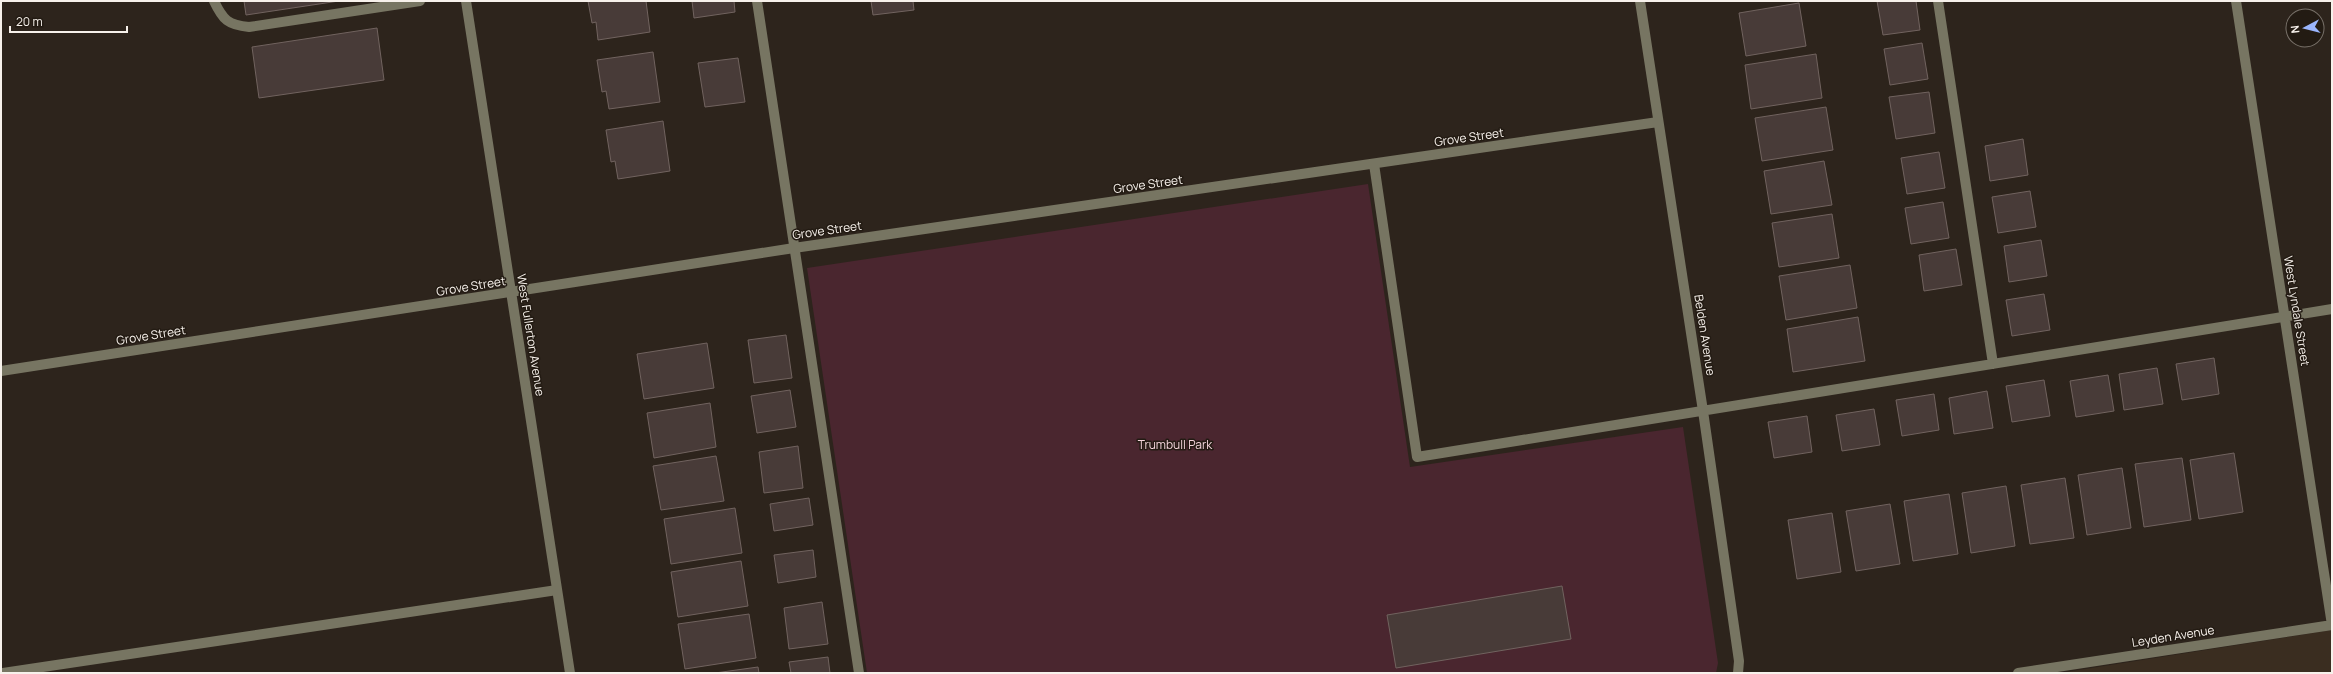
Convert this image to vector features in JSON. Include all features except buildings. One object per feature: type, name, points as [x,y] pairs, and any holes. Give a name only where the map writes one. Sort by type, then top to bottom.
[{"type":"street","points":[[214,1],[221,16],[235,26],[249,27],[420,1]]},
{"type":"street","name":"West Fullerton Avenue","points":[[466,1],[570,673]]},
{"type":"street","points":[[757,1],[859,673]]},
{"type":"street","name":"Belden Avenue","points":[[1640,1],[1704,411],[1739,661],[1738,673]]},
{"type":"street","points":[[1938,1],[1993,364]]},
{"type":"street","name":"West Lyndale Street","points":[[2236,1],[2332,625]]},
{"type":"street","name":"Grove Street","points":[[1,371],[794,248],[1658,122]]},
{"type":"street","points":[[1374,164],[1417,457],[2332,309]]},
{"type":"street","points":[[3,673],[557,590]]},
{"type":"street","name":"Leyden Avenue","points":[[2018,673],[2332,625]]},
{"type":"shaded area","points":[[2332,630],[2332,673],[2060,673]]},
{"type":"green space","name":"Trumbull Park","points":[[1368,184],[1410,467],[1683,427],[1718,663],[1716,673],[867,673],[807,268]]}]
